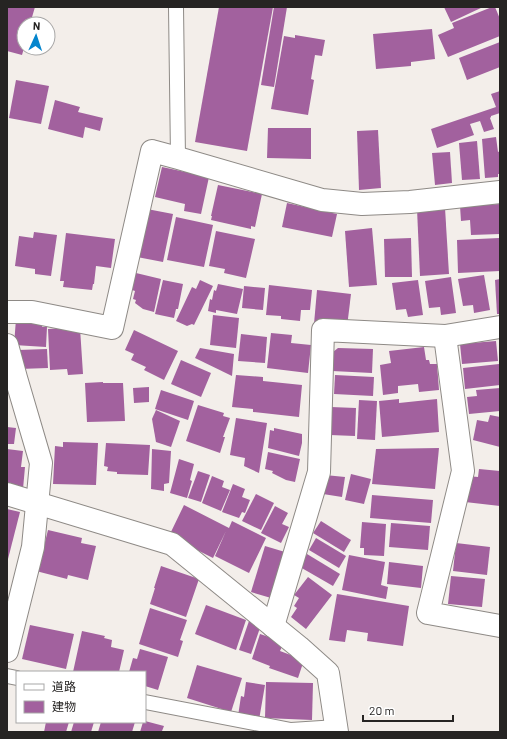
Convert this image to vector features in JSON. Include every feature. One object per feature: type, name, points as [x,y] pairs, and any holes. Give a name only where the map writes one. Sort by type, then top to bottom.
[{"type":"street","points":[[7,312],[32,312],[112,328],[152,151],[322,200],[362,204],[410,202],[500,192]]},
{"type":"street","points":[[273,626],[319,472],[323,330],[445,336],[500,327]]},
{"type":"street","points":[[445,336],[463,471],[428,613],[500,626]]},
{"type":"street","points":[[7,345],[41,463],[33,547],[7,651]]},
{"type":"street","points":[[7,494],[172,544],[328,673],[337,730]]},
{"type":"lane","points":[[176,7],[178,158]]},
{"type":"lane","points":[[146,702],[291,730],[337,730]]},
{"type":"building","points":[[7,7],[35,7],[32,16],[16,16],[16,53],[7,51]]},
{"type":"building","points":[[219,7],[273,7],[247,151],[195,142]]},
{"type":"building","points":[[274,7],[287,7],[274,87],[261,85]]},
{"type":"building","points":[[444,7],[483,7],[451,22]]},
{"type":"building","points":[[495,7],[500,19],[500,36],[448,57],[438,35],[454,28],[452,23]]},
{"type":"building","points":[[432,29],[435,59],[411,62],[411,66],[376,69],[373,34]]},
{"type":"building","points":[[295,35],[325,40],[322,56],[315,55],[311,79],[314,80],[308,115],[271,109],[284,36],[295,38]]},
{"type":"building","points":[[500,42],[500,67],[467,80],[459,58]]},
{"type":"building","points":[[16,80],[49,86],[41,124],[9,118]]},
{"type":"building","points":[[500,91],[500,113],[491,116],[490,118],[494,129],[484,132],[480,121],[470,124],[474,135],[437,148],[431,129],[496,107],[491,94]]},
{"type":"building","points":[[55,100],[80,107],[78,112],[103,118],[100,131],[85,127],[83,138],[48,129]]},
{"type":"building","points":[[268,128],[311,128],[311,159],[267,158]]},
{"type":"building","points":[[378,130],[381,188],[359,190],[357,131]]},
{"type":"building","points":[[496,137],[498,152],[500,151],[500,174],[498,174],[498,177],[485,178],[482,139]]},
{"type":"building","points":[[477,141],[480,179],[462,180],[459,143]]},
{"type":"building","points":[[450,152],[452,183],[435,185],[432,153]]},
{"type":"building","points":[[162,167],[209,177],[201,214],[184,211],[185,204],[155,197]]},
{"type":"building","points":[[218,185],[262,194],[255,227],[251,226],[251,229],[211,220]]},
{"type":"building","points":[[287,203],[337,214],[332,237],[282,227]]},
{"type":"building","points":[[500,204],[500,234],[471,235],[470,220],[461,221],[460,206]]},
{"type":"building","points":[[445,208],[449,274],[420,276],[417,209]]},
{"type":"building","points":[[147,209],[173,214],[163,262],[137,257]]},
{"type":"building","points":[[176,217],[213,225],[204,267],[167,260]]},
{"type":"building","points":[[372,228],[377,285],[349,287],[345,231]]},
{"type":"building","points":[[216,231],[255,239],[246,278],[224,273],[225,269],[209,266]]},
{"type":"building","points":[[34,232],[57,235],[51,276],[35,274],[35,269],[15,266],[19,236],[33,238]]},
{"type":"building","points":[[66,233],[115,239],[111,268],[96,266],[92,290],[63,287],[64,281],[60,281]]},
{"type":"building","points":[[411,238],[412,277],[385,277],[384,239]]},
{"type":"building","points":[[499,238],[500,271],[458,273],[457,240]]},
{"type":"building","points":[[136,273],[161,279],[154,312],[143,309],[135,303],[136,300],[133,299],[135,291],[132,290]]},
{"type":"building","points":[[484,275],[490,310],[474,313],[473,305],[463,306],[458,279]]},
{"type":"building","points":[[451,277],[456,313],[441,315],[440,307],[429,308],[425,281]]},
{"type":"building","points":[[500,279],[500,314],[497,314],[495,280]]},
{"type":"building","points":[[163,280],[183,284],[178,309],[176,309],[174,318],[155,314]]},
{"type":"building","points":[[200,280],[213,286],[194,325],[192,324],[187,326],[176,321],[192,287],[196,289]]},
{"type":"building","points":[[418,280],[423,315],[408,317],[406,309],[396,310],[392,283]]},
{"type":"building","points":[[218,284],[243,289],[237,314],[216,310],[216,313],[208,311],[210,299],[212,300],[214,290],[216,291]]},
{"type":"building","points":[[269,285],[312,290],[310,310],[301,310],[300,321],[281,319],[281,316],[266,315]]},
{"type":"building","points":[[244,286],[265,288],[263,310],[242,308]]},
{"type":"building","points":[[317,290],[351,294],[347,327],[314,324]]},
{"type":"building","points":[[213,315],[239,318],[236,348],[210,345]]},
{"type":"building","points":[[16,319],[43,324],[42,327],[47,327],[46,347],[14,345]]},
{"type":"building","points":[[80,328],[83,374],[68,375],[67,369],[50,370],[48,329]]},
{"type":"building","points":[[134,330],[178,351],[164,380],[144,370],[146,367],[131,360],[134,354],[125,350]]},
{"type":"building","points":[[271,333],[292,335],[291,343],[311,345],[308,373],[267,368]]},
{"type":"building","points":[[241,334],[267,337],[265,363],[238,361]]},
{"type":"building","points":[[496,341],[498,361],[462,364],[460,344]]},
{"type":"building","points":[[424,347],[426,360],[429,360],[430,364],[437,364],[439,390],[419,392],[418,384],[398,386],[398,393],[383,395],[380,365],[391,363],[389,351]]},
{"type":"building","points":[[200,348],[234,354],[232,376],[195,358]]},
{"type":"building","points":[[338,348],[373,349],[372,373],[332,371],[333,352]]},
{"type":"building","points":[[47,349],[48,368],[19,369],[18,350]]},
{"type":"building","points":[[181,360],[211,373],[201,397],[171,384]]},
{"type":"building","points":[[499,364],[500,385],[465,389],[463,368]]},
{"type":"building","points":[[236,375],[263,377],[263,381],[302,385],[299,417],[253,412],[253,409],[232,407]]},
{"type":"building","points":[[335,375],[374,377],[373,396],[334,394]]},
{"type":"building","points":[[85,383],[123,383],[125,421],[87,422]]},
{"type":"building","points":[[149,387],[149,402],[134,403],[133,388]]},
{"type":"building","points":[[500,388],[500,411],[469,414],[467,397],[477,396],[476,390]]},
{"type":"building","points":[[161,390],[194,401],[188,420],[155,409]]},
{"type":"building","points":[[399,399],[399,403],[437,399],[439,432],[382,437],[379,401]]},
{"type":"building","points":[[359,400],[377,401],[375,440],[357,439]]},
{"type":"building","points":[[198,405],[224,413],[223,416],[230,418],[223,437],[225,437],[220,453],[186,441]]},
{"type":"building","points":[[331,407],[356,408],[355,436],[330,435]]},
{"type":"building","points":[[156,410],[180,421],[171,447],[156,442],[152,419]]},
{"type":"building","points":[[490,415],[500,417],[500,447],[473,440],[477,420],[488,422]]},
{"type":"building","points":[[236,418],[267,423],[259,473],[244,466],[245,458],[230,455]]},
{"type":"building","points":[[7,427],[16,428],[14,444],[7,444]]},
{"type":"building","points":[[274,428],[302,434],[302,443],[299,456],[268,448],[270,430],[274,431]]},
{"type":"building","points":[[63,442],[98,443],[96,485],[53,484],[55,446],[63,447]]},
{"type":"building","points":[[106,443],[150,445],[148,475],[117,474],[117,472],[107,471],[108,467],[104,466]]},
{"type":"building","points":[[439,448],[435,489],[372,484],[376,449]]},
{"type":"building","points":[[7,449],[23,451],[21,467],[25,467],[23,489],[7,487]]},
{"type":"building","points":[[152,449],[171,451],[169,483],[164,484],[164,491],[151,489]]},
{"type":"building","points":[[268,452],[300,459],[295,482],[286,480],[272,473],[273,471],[265,469]]},
{"type":"building","points":[[179,459],[194,464],[190,480],[192,481],[187,498],[170,493]]},
{"type":"building","points":[[479,469],[500,471],[500,506],[465,502],[468,476],[478,477]]},
{"type":"building","points":[[198,471],[210,475],[201,502],[188,498]]},
{"type":"building","points":[[351,474],[371,479],[364,504],[345,500]]},
{"type":"building","points":[[325,475],[345,477],[342,497],[323,494]]},
{"type":"building","points":[[212,476],[224,481],[222,487],[230,490],[221,511],[202,503]]},
{"type":"building","points":[[233,484],[245,489],[242,497],[250,500],[245,513],[242,512],[239,518],[222,512]]},
{"type":"building","points":[[256,494],[274,503],[261,530],[242,521]]},
{"type":"building","points":[[372,495],[433,500],[431,523],[370,518]]},
{"type":"building","points":[[184,505],[229,528],[232,521],[266,538],[249,573],[215,556],[226,531],[213,558],[169,536]]},
{"type":"building","points":[[275,506],[288,513],[282,524],[289,527],[281,543],[261,533]]},
{"type":"building","points":[[7,509],[20,512],[8,559],[7,559]]},
{"type":"building","points":[[321,521],[351,540],[344,552],[313,533]]},
{"type":"building","points":[[362,522],[386,524],[384,556],[364,555],[364,548],[360,548]]},
{"type":"building","points":[[391,523],[430,526],[428,550],[389,547]]},
{"type":"building","points":[[48,530],[82,538],[81,543],[96,546],[88,580],[68,575],[67,579],[36,571],[43,541],[45,542]]},
{"type":"building","points":[[316,538],[346,556],[339,568],[309,550]]},
{"type":"building","points":[[456,543],[490,547],[487,575],[453,571]]},
{"type":"building","points":[[265,546],[285,552],[271,598],[251,592]]},
{"type":"building","points":[[307,554],[340,574],[333,586],[300,567]]},
{"type":"building","points":[[349,555],[385,562],[381,585],[388,587],[386,599],[342,590]]},
{"type":"building","points":[[389,562],[423,566],[421,588],[387,584]]},
{"type":"building","points":[[161,566],[199,579],[186,617],[150,604]]},
{"type":"building","points":[[451,576],[485,579],[482,607],[448,604]]},
{"type":"building","points":[[308,577],[332,595],[306,629],[291,617],[297,608],[294,606],[299,598],[294,595]]},
{"type":"building","points":[[337,594],[409,606],[403,646],[367,641],[368,633],[347,630],[345,642],[329,640]]},
{"type":"building","points":[[206,605],[246,620],[236,650],[195,634]]},
{"type":"building","points":[[150,608],[187,620],[180,640],[183,641],[178,657],[139,644]]},
{"type":"building","points":[[249,621],[261,625],[251,654],[239,650]]},
{"type":"building","points":[[30,625],[74,634],[66,669],[22,659]]},
{"type":"building","points":[[82,631],[105,636],[104,638],[112,640],[111,647],[124,650],[119,671],[73,671]]},
{"type":"building","points":[[260,634],[284,642],[280,651],[304,660],[298,678],[269,668],[270,666],[252,659]]},
{"type":"building","points":[[140,649],[168,657],[158,690],[146,686],[146,671],[129,671],[133,658],[137,659]]},
{"type":"building","points":[[197,665],[242,678],[231,712],[187,698]]},
{"type":"building","points":[[246,682],[265,685],[259,720],[238,716],[241,696],[244,697]]},
{"type":"building","points":[[266,682],[313,683],[312,720],[265,718]]},
{"type":"building","points":[[146,721],[164,726],[162,731],[166,732],[140,732],[143,723],[146,723]]},
{"type":"building","points":[[46,723],[69,723],[66,732],[44,732]]},
{"type":"building","points":[[74,723],[94,723],[91,732],[71,732]]},
{"type":"building","points":[[101,723],[135,723],[132,732],[98,732]]}]
